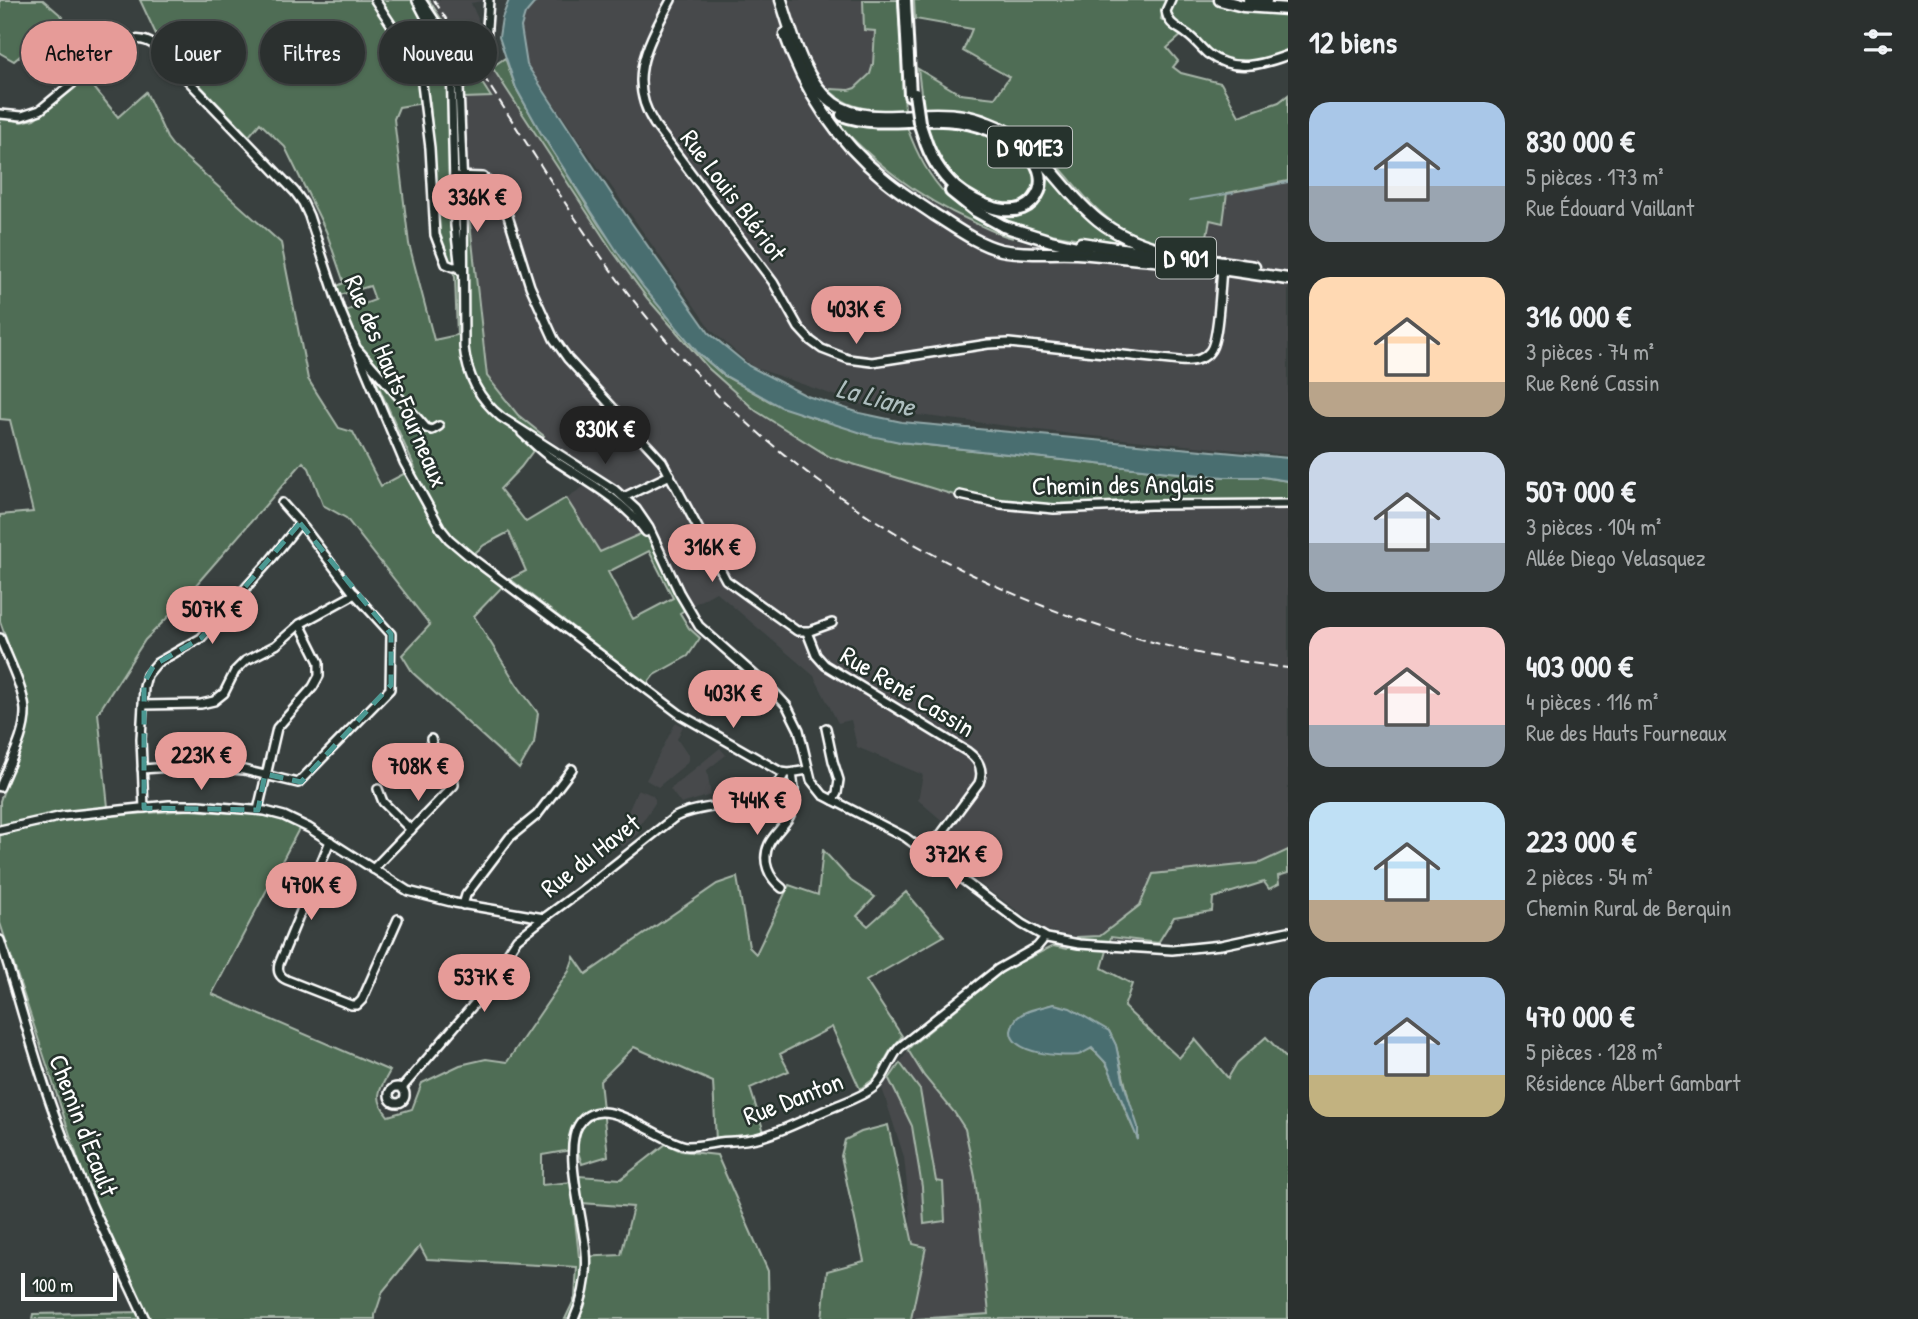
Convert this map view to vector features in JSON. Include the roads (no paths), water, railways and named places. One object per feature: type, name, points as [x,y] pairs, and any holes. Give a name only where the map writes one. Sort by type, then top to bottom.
[{"type":"highway","name":"D 901","points":[[905,0],[913,117],[933,169],[948,188],[976,211],[1003,226]]},
{"type":"highway","name":"D 901E3","points":[[842,115],[880,122],[953,120],[990,129],[1018,145],[1035,161],[1041,184],[1038,192],[1030,203],[1015,209],[1000,209],[980,202],[962,192],[948,179],[921,138]]},
{"type":"main road","name":"D 901E3","points":[[774,0],[804,79],[830,122],[877,174],[918,203],[978,241],[995,248],[1025,254],[1078,254],[1167,261]]},
{"type":"main road","name":"D 901E3","points":[[781,0],[796,44],[812,78],[827,97],[841,108],[870,116],[954,115],[991,124],[1030,146],[1088,211],[1122,235],[1159,248],[1254,267]]},
{"type":"main road","points":[[1220,0],[1243,6],[1288,9]]},
{"type":"main road","points":[[1249,0],[1288,2]]},
{"type":"main road","name":"D 901E3","points":[[804,79],[822,101],[842,115]]},
{"type":"main road","name":"D 901","points":[[1003,226],[1080,248],[1288,278]]},
{"type":"main road","name":"D 901","points":[[1025,233],[1288,272]]},
{"type":"street","points":[[375,0],[420,68],[430,148],[436,242],[446,264],[453,267],[462,266]]},
{"type":"street","points":[[419,0],[432,21]]},
{"type":"street","points":[[488,21],[489,0]]},
{"type":"street","name":"Rue Louis Blériot","points":[[671,0],[642,61],[641,85],[646,107],[655,125],[775,286],[799,328],[814,343],[832,354],[859,361],[877,362],[1009,343],[1194,361],[1207,355],[1214,344],[1222,269]]},
{"type":"street","points":[[1171,0],[1166,12],[1169,21],[1207,53],[1221,61],[1237,66],[1250,66],[1288,55]]},
{"type":"street","name":"Rue des Hauts Fourneaux","points":[[0,114],[18,117],[36,112],[123,43],[135,39],[150,43],[301,200],[309,216],[337,302],[404,462],[449,539],[681,715],[737,748],[788,773]]},
{"type":"street","points":[[462,84],[455,226],[462,266],[464,347],[470,375],[489,407],[544,452],[616,501],[636,519],[657,548]]},
{"type":"street","points":[[452,85],[458,176]]},
{"type":"street","points":[[458,176],[483,177],[490,182],[505,209],[530,286],[554,339],[568,359],[660,458],[728,583],[794,630],[807,632]]},
{"type":"street","points":[[355,347],[423,426],[432,430],[439,426]]},
{"type":"street","points":[[511,424],[625,497],[636,509],[644,519],[699,626],[787,706],[798,727],[811,780],[817,790],[898,833],[1022,924],[1054,940],[1178,950],[1227,944],[1288,931]]},
{"type":"street","points":[[616,501],[670,475]]},
{"type":"street","name":"Chemin des Anglais","points":[[960,495],[1001,504],[1054,509],[1288,504]]},
{"type":"street","points":[[142,769],[190,766],[244,770],[300,782],[390,690],[391,634],[282,503]]},
{"type":"street","points":[[144,808],[143,705],[144,683],[150,670],[157,663],[201,638],[300,523]]},
{"type":"street","points":[[143,705],[211,703],[224,693],[232,676],[248,659],[276,645],[300,624],[355,594]]},
{"type":"street","name":"Rue René Cassin","points":[[832,623],[807,632],[816,655],[825,665],[971,753],[978,761],[982,774],[979,783],[927,853]]},
{"type":"street","points":[[258,810],[278,726],[313,687],[319,676],[319,662],[300,624]]},
{"type":"street","points":[[0,638],[23,696],[25,710],[22,731],[0,787]]},
{"type":"street","points":[[826,728],[839,780],[833,800]]},
{"type":"street","points":[[373,869],[454,785],[453,774],[435,753],[431,739]]},
{"type":"street","points":[[463,905],[466,895],[510,837],[537,815],[572,769]]},
{"type":"street","points":[[782,888],[771,876],[766,855],[769,844],[790,816],[795,796],[788,773],[808,770]]},
{"type":"street","name":"Rue du Havet","points":[[0,830],[58,817],[144,808],[189,805],[258,810],[301,823],[408,891],[463,905],[544,918],[675,817],[695,810],[762,796],[788,773]]},
{"type":"street","points":[[378,789],[383,802],[411,830]]},
{"type":"street","points":[[330,841],[279,964],[280,975],[342,1002],[357,1005],[362,1000],[398,919]]},
{"type":"street","points":[[402,1088],[475,1003],[516,941],[544,918]]},
{"type":"street","name":"Rue Danton","points":[[574,1319],[583,1294],[586,1273],[586,1249],[573,1163],[574,1135],[583,1120],[597,1113],[616,1115],[635,1121],[676,1143],[689,1146],[751,1139],[775,1132],[870,1090],[882,1077],[900,1047],[998,969],[1039,945],[1044,937]]},
{"type":"street","name":"Chemin d'Ecault","points":[[0,940],[38,1069],[58,1126],[145,1319]]},
{"type":"water","name":"La Liane","points":[[509,0],[537,0],[525,14],[521,27],[527,65],[614,198],[709,333],[749,366],[807,396],[860,413],[902,422],[1288,458],[1288,481],[1263,477],[1169,472],[900,442],[871,436],[781,407],[724,375],[698,353],[644,288],[620,256],[541,133],[516,88],[499,37]]},
{"type":"water","points":[[1054,1004],[1070,1008],[1109,1031],[1116,1045],[1124,1084],[1138,1127],[1138,1140],[1107,1064],[1092,1048],[1078,1055],[1049,1054],[1028,1049],[1013,1039],[1011,1031],[1018,1017],[1030,1010]]},
{"type":"waterway","points":[[1246,190],[1288,182]]},
{"type":"waterway","points":[[1190,200],[1233,193]]},
{"type":"railway","points":[[434,0],[581,227],[632,299],[708,386],[778,449],[853,505],[933,554],[1017,595],[1105,628],[1196,653],[1288,668]]}]
